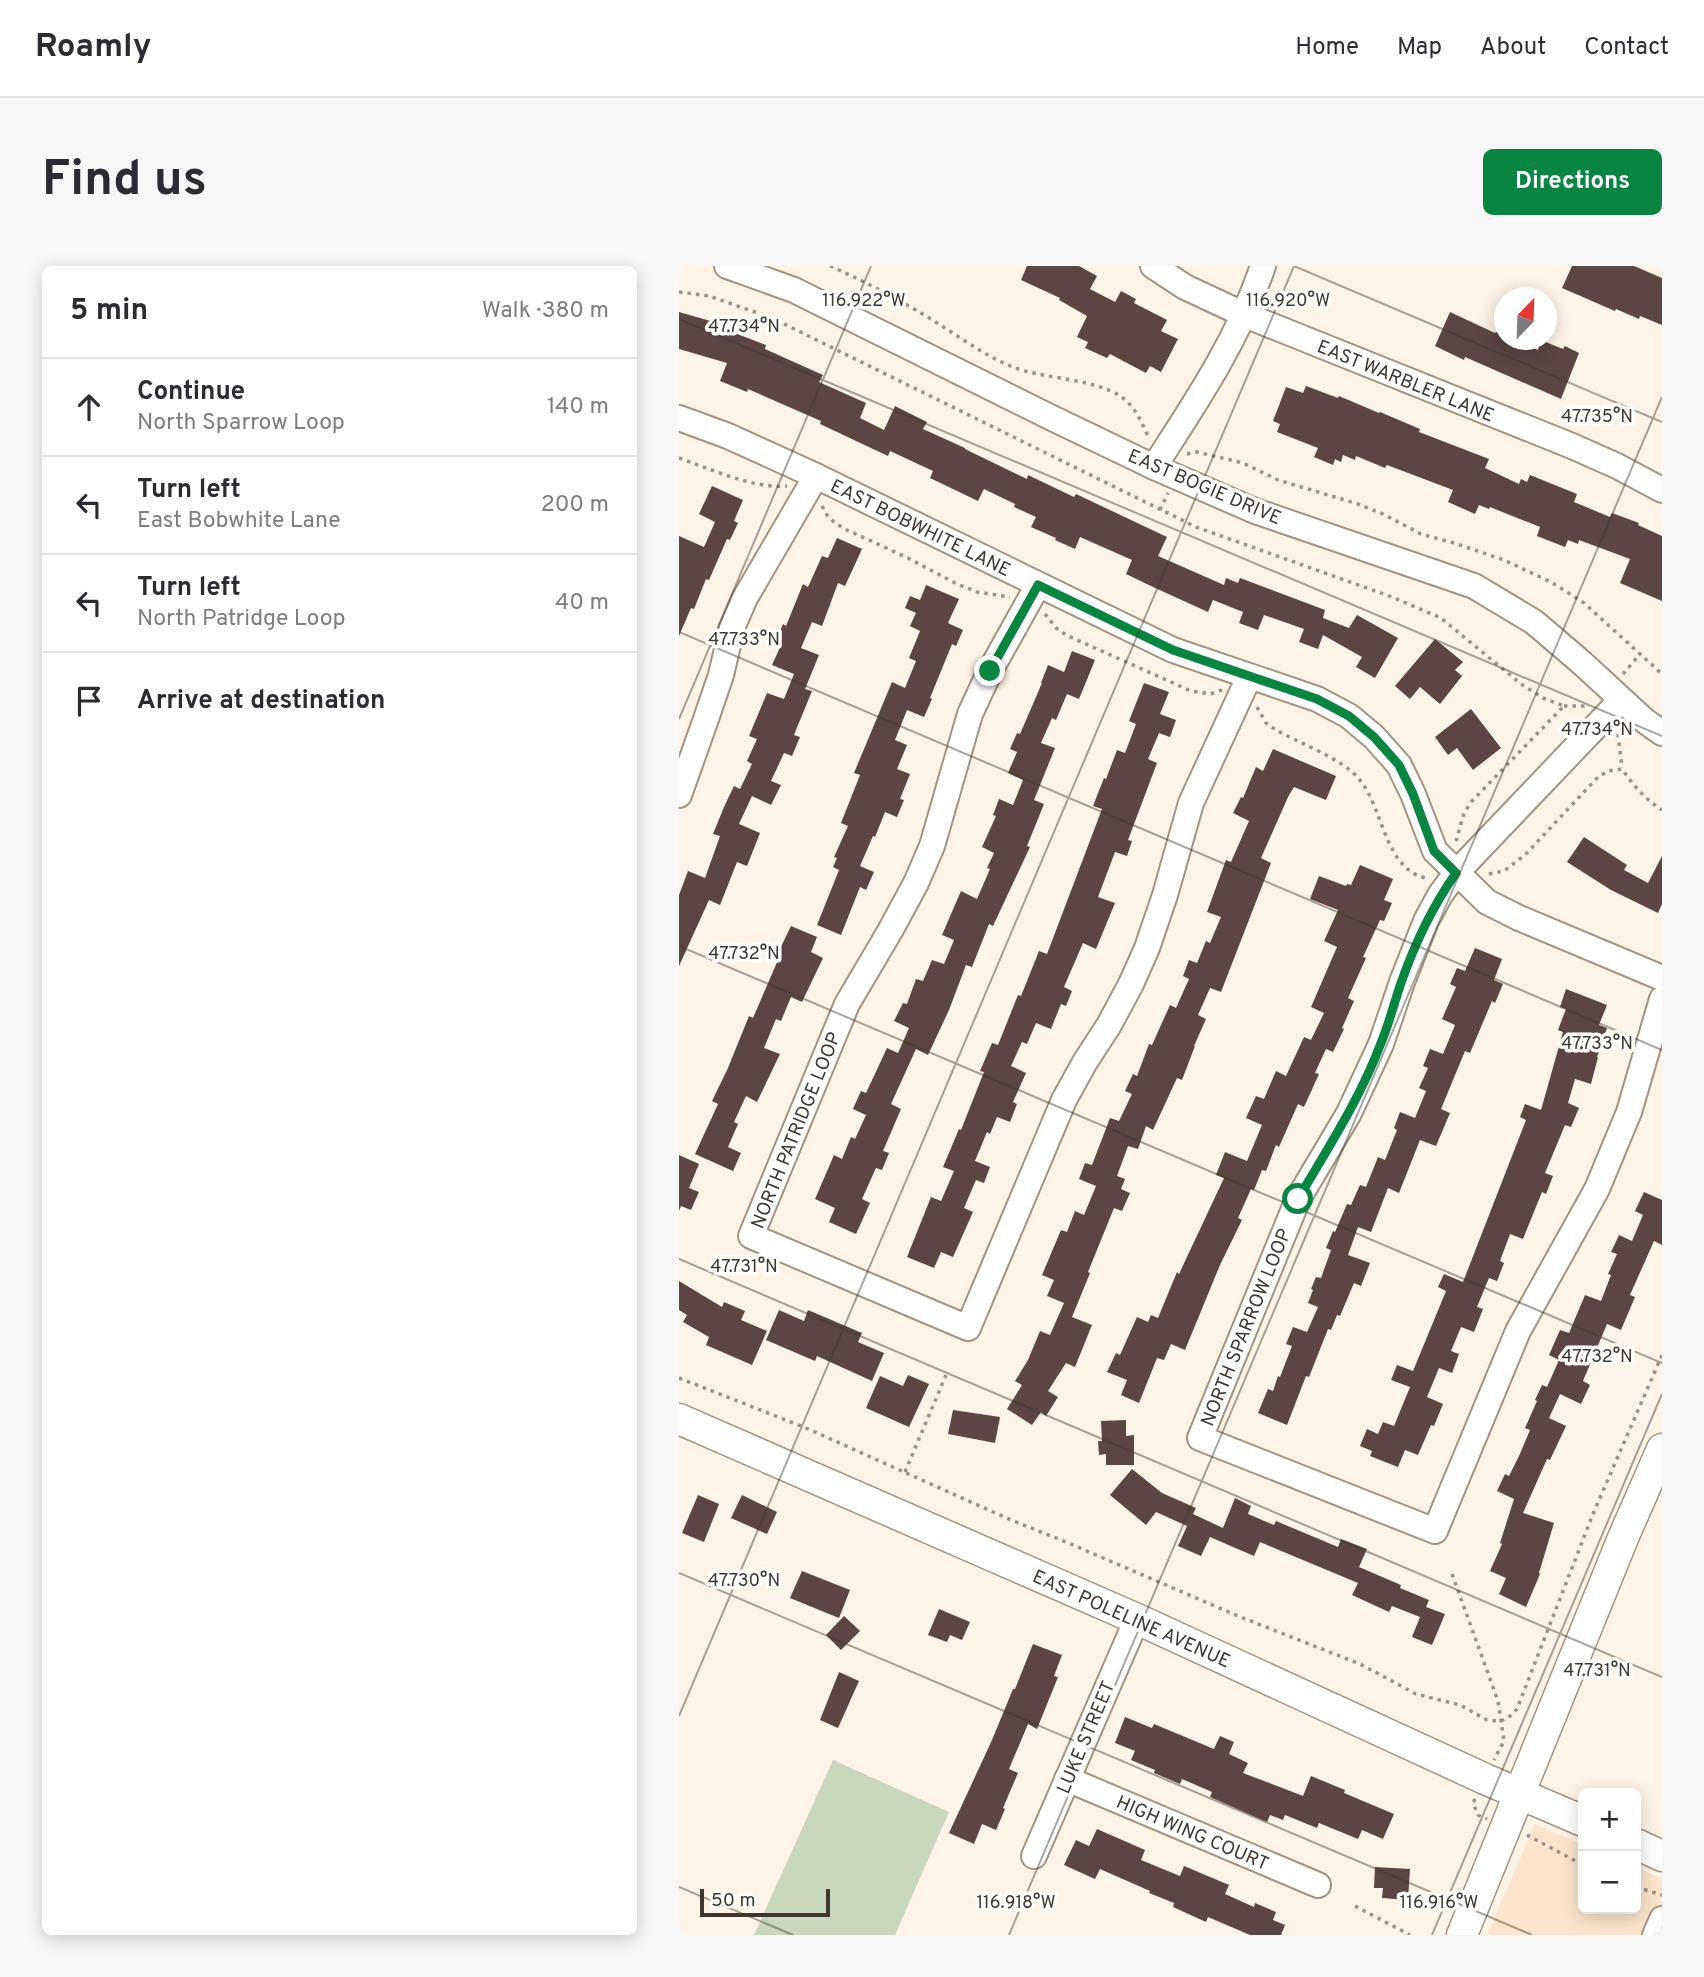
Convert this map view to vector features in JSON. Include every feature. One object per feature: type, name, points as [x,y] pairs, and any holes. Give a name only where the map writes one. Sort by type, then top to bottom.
[{"type":"main road","name":"EAST POLELINE AVENUE","points":[[681,1425],[1137,1619],[1578,1819]]},
{"type":"main road","points":[[1462,1935],[1623,1538],[1662,1449]]},
{"type":"main road","points":[[1641,1846],[1662,1856]]},
{"type":"street","name":"EAST BOGIE DRIVE","points":[[727,266],[794,290],[1154,467],[1255,511],[1474,586],[1534,622],[1662,733]]},
{"type":"street","name":"EAST WARBLER LANE","points":[[1153,266],[1185,287],[1245,315],[1572,446],[1662,490]]},
{"type":"street","points":[[1154,467],[1202,393],[1245,315],[1263,266]]},
{"type":"street","name":"EAST BOBWHITE LANE","points":[[679,418],[728,436],[816,476],[1173,650],[1317,699],[1349,716],[1374,737],[1399,765],[1434,851],[1487,902],[1662,978]]},
{"type":"street","points":[[679,795],[720,675],[732,628],[816,476]]},
{"type":"street","name":"NORTH PATRIDGE LOOP","points":[[1038,585],[990,671],[970,714],[932,846],[903,907],[847,1004],[751,1236],[968,1328],[1064,1100],[1109,1025],[1147,948],[1191,803],[1249,677]]},
{"type":"street","name":"NORTH SPARROW LOOP","points":[[1621,700],[1456,873],[1440,895],[1426,921],[1381,1044],[1349,1113],[1298,1199],[1200,1438],[1435,1531],[1518,1331],[1597,1189],[1629,1112],[1662,999]]},
{"type":"street","name":"LUKE STREET","points":[[1034,1856],[1137,1619]]},
{"type":"street","name":"HIGH WING COURT","points":[[1067,1779],[1318,1885]]},
{"type":"street","points":[[1655,1935],[1662,1919]]},
{"type":"path","points":[[830,266],[910,306],[993,358],[1014,368],[1116,394],[1132,405],[1148,436]]},
{"type":"path","points":[[679,292],[709,296],[783,323],[1196,527],[1392,597],[1441,618],[1521,684],[1543,698],[1564,706],[1594,707]]},
{"type":"path","points":[[1185,454],[1197,453],[1243,463],[1278,480],[1358,504],[1420,534],[1491,556],[1539,576],[1584,603],[1662,674]]},
{"type":"path","points":[[679,458],[746,481],[775,487]]},
{"type":"path","points":[[827,515],[847,530],[957,584],[977,592],[1000,596]]},
{"type":"path","points":[[1050,621],[1066,635],[1191,691],[1210,694]]},
{"type":"path","points":[[1456,841],[1464,813],[1472,801],[1564,706]]},
{"type":"path","points":[[1262,716],[1266,723],[1276,730],[1341,764],[1358,776],[1368,790],[1387,841],[1401,862],[1414,874],[1432,879]]},
{"type":"path","points":[[1485,875],[1504,871],[1525,855],[1598,777],[1608,771],[1622,769],[1651,803],[1662,810]]},
{"type":"path","points":[[679,1378],[806,1428],[1011,1520],[1238,1616],[1360,1664],[1409,1690],[1460,1705],[1487,1720],[1501,1721],[1517,1709],[1593,1514],[1662,1356]]},
{"type":"path","points":[[905,1472],[946,1375]]},
{"type":"path","points":[[1453,1574],[1498,1700],[1504,1741]]},
{"type":"path","points":[[1535,1838],[1578,1862]]},
{"type":"path","points":[[1641,1889],[1662,1895]]},
{"type":"path","points":[[1355,1906],[1410,1935]]},
{"type":"shaded area","points":[[1535,1824],[1578,1843],[1578,1914],[1641,1914],[1641,1869],[1662,1879],[1662,1935],[1487,1935]]},
{"type":"green space","points":[[833,1760],[949,1812],[895,1935],[754,1935]]},
{"type":"building","points":[[1027,266],[1079,266],[1097,276],[1090,289],[1115,302],[1121,291],[1136,299],[1134,303],[1167,320],[1161,331],[1178,339],[1161,372],[1150,366],[1146,373],[1110,354],[1107,358],[1085,348],[1088,342],[1077,337],[1087,316],[1059,300],[1060,298],[1021,280]]},
{"type":"building","points":[[1572,266],[1634,266],[1662,278],[1662,325],[1640,316],[1639,319],[1616,309],[1615,311],[1562,288]]},
{"type":"building","points":[[679,312],[714,322],[714,325],[766,345],[765,349],[823,375],[819,382],[866,403],[860,418],[884,430],[895,406],[927,422],[923,429],[1027,479],[1028,475],[1074,497],[1076,494],[1167,537],[1158,556],[1224,585],[1226,578],[1238,583],[1240,578],[1325,610],[1323,618],[1349,628],[1357,615],[1398,638],[1375,678],[1356,667],[1362,657],[1323,635],[1318,649],[1299,642],[1304,629],[1264,615],[1258,630],[1239,623],[1243,612],[1213,600],[1208,612],[1126,574],[1132,560],[1080,537],[1075,549],[1031,527],[1036,517],[984,489],[978,501],[930,478],[933,471],[890,451],[888,456],[820,424],[821,421],[748,389],[747,392],[720,381],[727,363],[679,349]]},
{"type":"building","points":[[1450,312],[1494,333],[1494,350],[1557,350],[1557,347],[1563,349],[1565,346],[1579,353],[1561,399],[1435,346]]},
{"type":"building","points":[[1306,386],[1380,412],[1420,429],[1419,432],[1489,459],[1485,468],[1519,484],[1521,479],[1527,482],[1530,475],[1577,494],[1574,502],[1610,517],[1612,513],[1639,523],[1638,525],[1662,536],[1662,601],[1620,583],[1630,559],[1579,540],[1578,544],[1568,540],[1565,547],[1537,536],[1540,527],[1490,507],[1489,509],[1479,505],[1475,514],[1448,502],[1453,490],[1387,465],[1385,468],[1356,456],[1355,460],[1343,455],[1341,462],[1335,459],[1333,465],[1314,457],[1318,448],[1277,432],[1280,424],[1273,421],[1286,387],[1303,393]]},
{"type":"building","points":[[712,486],[743,500],[734,521],[738,523],[730,540],[727,539],[709,580],[706,579],[679,636],[679,536],[704,547],[715,522],[699,514]]},
{"type":"building","points":[[837,538],[862,549],[845,586],[838,583],[822,626],[812,622],[801,648],[819,655],[805,689],[812,691],[794,735],[800,737],[792,756],[784,753],[771,781],[781,785],[771,805],[752,796],[739,824],[760,833],[747,866],[737,862],[720,905],[709,900],[679,966],[679,895],[688,871],[705,878],[720,836],[713,834],[724,807],[734,786],[740,789],[752,764],[747,761],[757,739],[749,736],[767,693],[784,699],[794,674],[772,665],[781,645],[775,643],[783,624],[786,626],[803,584],[808,587],[822,556],[828,558]]},
{"type":"building","points":[[926,585],[959,599],[948,623],[963,630],[956,646],[952,644],[924,717],[907,710],[895,740],[907,745],[897,769],[910,774],[900,799],[904,800],[897,817],[885,812],[875,837],[873,836],[860,866],[874,872],[866,890],[860,887],[841,935],[817,925],[839,870],[833,867],[837,858],[834,857],[848,826],[841,823],[860,775],[854,773],[892,682],[905,688],[916,661],[909,658],[920,631],[910,626],[916,613],[905,608],[910,596],[920,600]]},
{"type":"building","points":[[1435,639],[1463,662],[1455,670],[1462,676],[1440,704],[1420,687],[1410,699],[1395,686]]},
{"type":"building","points":[[1072,651],[1095,660],[1079,699],[1067,694],[1056,720],[1052,718],[1041,743],[1055,748],[1034,800],[1044,804],[1027,846],[1030,847],[993,926],[989,924],[972,967],[966,965],[928,1055],[916,1049],[891,1104],[901,1109],[883,1151],[889,1153],[882,1170],[876,1168],[862,1199],[870,1203],[856,1234],[829,1222],[835,1208],[815,1199],[834,1155],[842,1159],[851,1137],[855,1139],[866,1115],[853,1109],[861,1091],[866,1093],[887,1048],[898,1053],[909,1028],[894,1021],[903,1003],[907,1004],[916,979],[923,981],[932,960],[944,964],[954,940],[942,935],[961,891],[977,899],[994,853],[982,847],[996,816],[993,815],[999,799],[1013,805],[1023,780],[1008,773],[1017,752],[1010,749],[1017,733],[1020,734],[1048,665],[1064,672]]},
{"type":"building","points":[[1144,683],[1169,692],[1160,714],[1176,720],[1170,737],[1159,733],[1148,759],[1157,763],[1128,840],[1132,841],[1127,856],[1115,852],[1098,897],[1115,903],[1096,949],[1083,943],[1064,987],[1072,991],[1066,1006],[1061,1004],[1051,1029],[1036,1023],[1027,1044],[1022,1042],[1011,1066],[1026,1073],[1013,1102],[1017,1104],[1010,1122],[997,1117],[990,1134],[987,1132],[975,1161],[990,1167],[984,1183],[976,1180],[964,1208],[973,1212],[953,1257],[941,1252],[934,1268],[907,1257],[931,1197],[941,1201],[954,1171],[943,1167],[984,1072],[980,1071],[992,1043],[998,1045],[1039,951],[1047,954],[1102,809],[1093,806],[1117,750],[1125,753],[1136,724],[1129,721]]},
{"type":"building","points":[[1471,709],[1501,748],[1473,770],[1457,748],[1448,755],[1435,737]]},
{"type":"building","points":[[1273,749],[1336,776],[1326,800],[1294,787],[1288,797],[1261,858],[1271,863],[1221,992],[1210,988],[1198,1015],[1206,1019],[1182,1080],[1177,1078],[1153,1130],[1146,1126],[1138,1149],[1128,1146],[1117,1176],[1125,1179],[1121,1189],[1130,1193],[1122,1211],[1114,1208],[1072,1317],[1092,1325],[1075,1367],[1066,1363],[1048,1391],[1058,1397],[1046,1416],[1041,1412],[1032,1425],[1007,1409],[1022,1385],[1015,1381],[1028,1360],[1040,1331],[1050,1335],[1064,1303],[1047,1296],[1054,1280],[1042,1275],[1061,1230],[1067,1232],[1075,1211],[1084,1215],[1096,1186],[1079,1179],[1085,1163],[1092,1165],[1110,1118],[1119,1121],[1132,1094],[1125,1091],[1133,1074],[1137,1076],[1149,1044],[1152,1045],[1170,1005],[1176,1008],[1189,979],[1183,976],[1189,960],[1197,963],[1206,941],[1210,943],[1221,917],[1207,912],[1226,860],[1231,862],[1249,821],[1233,813],[1241,797],[1243,798],[1256,767],[1263,771]]},
{"type":"building","points":[[1584,837],[1627,865],[1624,870],[1648,883],[1662,856],[1662,904],[1658,913],[1611,890],[1567,862]]},
{"type":"building","points":[[1360,865],[1393,879],[1384,900],[1392,903],[1384,921],[1380,920],[1363,957],[1366,958],[1348,998],[1354,1001],[1342,1028],[1344,1029],[1333,1052],[1326,1049],[1315,1073],[1319,1074],[1304,1107],[1298,1104],[1279,1147],[1276,1145],[1266,1171],[1262,1170],[1254,1190],[1251,1189],[1238,1218],[1242,1220],[1185,1350],[1171,1344],[1164,1360],[1157,1358],[1139,1403],[1121,1395],[1127,1380],[1107,1372],[1116,1353],[1120,1355],[1137,1317],[1148,1322],[1151,1315],[1158,1318],[1177,1272],[1179,1274],[1224,1178],[1216,1175],[1225,1152],[1247,1161],[1262,1125],[1246,1118],[1256,1096],[1264,1099],[1276,1071],[1286,1076],[1304,1037],[1311,1040],[1324,1013],[1311,1007],[1337,947],[1324,941],[1338,910],[1310,899],[1319,876],[1346,886],[1351,885]]},
{"type":"building","points":[[791,926],[817,937],[811,952],[823,958],[802,1002],[791,997],[781,1021],[776,1019],[764,1048],[780,1054],[757,1102],[746,1096],[734,1122],[738,1124],[728,1147],[741,1153],[733,1171],[695,1154],[718,1104],[712,1101],[749,1016],[753,1018],[778,960],[775,959]]},
{"type":"building","points":[[1475,948],[1502,959],[1494,980],[1503,984],[1495,1003],[1492,1001],[1470,1053],[1465,1051],[1441,1109],[1450,1113],[1436,1146],[1420,1140],[1399,1193],[1388,1188],[1371,1232],[1358,1227],[1348,1255],[1370,1263],[1361,1286],[1354,1283],[1340,1316],[1337,1315],[1331,1330],[1328,1329],[1287,1425],[1258,1413],[1268,1389],[1273,1391],[1278,1376],[1280,1377],[1292,1346],[1286,1344],[1293,1327],[1307,1332],[1318,1307],[1308,1303],[1313,1290],[1311,1289],[1316,1277],[1321,1278],[1331,1250],[1326,1248],[1347,1204],[1351,1205],[1360,1185],[1366,1187],[1378,1157],[1385,1160],[1397,1130],[1394,1128],[1400,1112],[1415,1118],[1426,1091],[1419,1088],[1428,1068],[1423,1066],[1430,1049],[1443,1054],[1455,1025],[1442,1019],[1456,987],[1450,984],[1457,968],[1465,971]]},
{"type":"building","points":[[1566,989],[1607,1005],[1599,1025],[1607,1028],[1591,1084],[1575,1079],[1568,1103],[1579,1108],[1571,1127],[1565,1125],[1545,1173],[1553,1176],[1546,1194],[1542,1192],[1523,1239],[1510,1234],[1500,1261],[1504,1263],[1497,1281],[1489,1278],[1477,1307],[1483,1309],[1474,1332],[1461,1327],[1451,1351],[1459,1354],[1452,1373],[1439,1368],[1427,1397],[1443,1404],[1434,1426],[1431,1425],[1418,1455],[1405,1450],[1398,1467],[1370,1456],[1372,1451],[1360,1446],[1367,1429],[1378,1434],[1383,1422],[1394,1426],[1410,1387],[1391,1380],[1397,1365],[1413,1371],[1446,1291],[1438,1287],[1444,1274],[1463,1282],[1526,1120],[1520,1117],[1525,1104],[1541,1110],[1563,1032],[1558,1030],[1566,1009],[1560,1007]]},
{"type":"building","points":[[679,1155],[699,1164],[689,1188],[699,1192],[691,1210],[681,1206],[679,1211]]},
{"type":"building","points":[[1644,1192],[1662,1200],[1662,1245],[1654,1241],[1630,1295],[1635,1297],[1621,1330],[1607,1324],[1583,1381],[1590,1385],[1581,1404],[1560,1394],[1549,1418],[1566,1426],[1550,1460],[1547,1459],[1523,1513],[1554,1523],[1540,1574],[1526,1607],[1499,1594],[1506,1578],[1490,1571],[1502,1544],[1500,1543],[1514,1499],[1497,1491],[1505,1474],[1509,1476],[1519,1456],[1530,1430],[1525,1428],[1537,1401],[1535,1400],[1542,1385],[1547,1387],[1559,1360],[1549,1355],[1560,1330],[1569,1333],[1585,1295],[1601,1301],[1617,1254],[1611,1252],[1619,1235],[1632,1241],[1643,1215],[1635,1211]]},
{"type":"building","points":[[679,1281],[722,1307],[724,1302],[745,1311],[741,1320],[767,1331],[752,1365],[706,1345],[709,1337],[683,1322],[687,1315],[679,1310]]},
{"type":"building","points":[[779,1310],[804,1321],[808,1310],[862,1333],[858,1342],[884,1353],[872,1381],[817,1356],[815,1361],[766,1340]]},
{"type":"building","points":[[908,1375],[929,1384],[909,1427],[866,1408],[880,1376],[903,1386]]},
{"type":"building","points":[[953,1410],[1000,1417],[995,1443],[948,1434]]},
{"type":"building","points":[[1126,1420],[1126,1436],[1134,1435],[1134,1465],[1106,1465],[1106,1454],[1099,1455],[1098,1441],[1102,1441],[1101,1421]]},
{"type":"building","points":[[1132,1469],[1162,1493],[1196,1508],[1193,1514],[1223,1528],[1235,1498],[1251,1506],[1248,1514],[1274,1525],[1276,1521],[1338,1547],[1341,1539],[1367,1549],[1359,1567],[1429,1600],[1426,1607],[1445,1614],[1432,1645],[1412,1637],[1420,1617],[1392,1606],[1389,1612],[1352,1595],[1358,1583],[1260,1542],[1254,1556],[1210,1537],[1201,1556],[1178,1546],[1187,1526],[1156,1512],[1146,1525],[1110,1495]]},
{"type":"building","points":[[698,1495],[719,1504],[704,1542],[682,1533]]},
{"type":"building","points":[[742,1495],[777,1512],[767,1534],[731,1518]]},
{"type":"building","points":[[802,1571],[850,1590],[839,1618],[790,1598]]},
{"type":"building","points":[[939,1609],[970,1622],[962,1640],[950,1635],[947,1642],[928,1635]]},
{"type":"building","points":[[844,1616],[860,1631],[841,1650],[826,1635]]},
{"type":"building","points":[[1033,1644],[1062,1655],[1054,1676],[1058,1677],[1037,1729],[1028,1724],[1009,1769],[1018,1773],[996,1830],[982,1824],[974,1844],[949,1833]]},
{"type":"building","points":[[839,1672],[859,1681],[838,1728],[820,1720]]},
{"type":"building","points":[[1125,1717],[1152,1728],[1154,1724],[1214,1749],[1220,1736],[1234,1742],[1229,1754],[1248,1763],[1243,1773],[1303,1796],[1311,1776],[1394,1814],[1383,1839],[1362,1830],[1358,1839],[1319,1823],[1317,1828],[1285,1815],[1283,1820],[1270,1815],[1267,1822],[1210,1797],[1212,1792],[1182,1779],[1180,1784],[1131,1760],[1135,1751],[1115,1743]]},
{"type":"building","points":[[1097,1829],[1145,1850],[1141,1860],[1180,1876],[1184,1866],[1229,1885],[1225,1894],[1254,1907],[1255,1903],[1276,1912],[1273,1920],[1285,1925],[1281,1935],[1250,1935],[1208,1917],[1206,1922],[1173,1907],[1174,1903],[1149,1893],[1150,1891],[1100,1869],[1095,1879],[1064,1865],[1076,1840],[1089,1846]]},
{"type":"building","points":[[1375,1867],[1410,1869],[1408,1900],[1382,1898],[1383,1888],[1374,1888]]},
{"type":"route","points":[[990,671],[1038,585],[1173,650],[1317,699],[1349,716],[1374,737],[1399,765],[1434,851],[1456,873],[1426,921],[1381,1044],[1349,1113],[1298,1199]]}]
